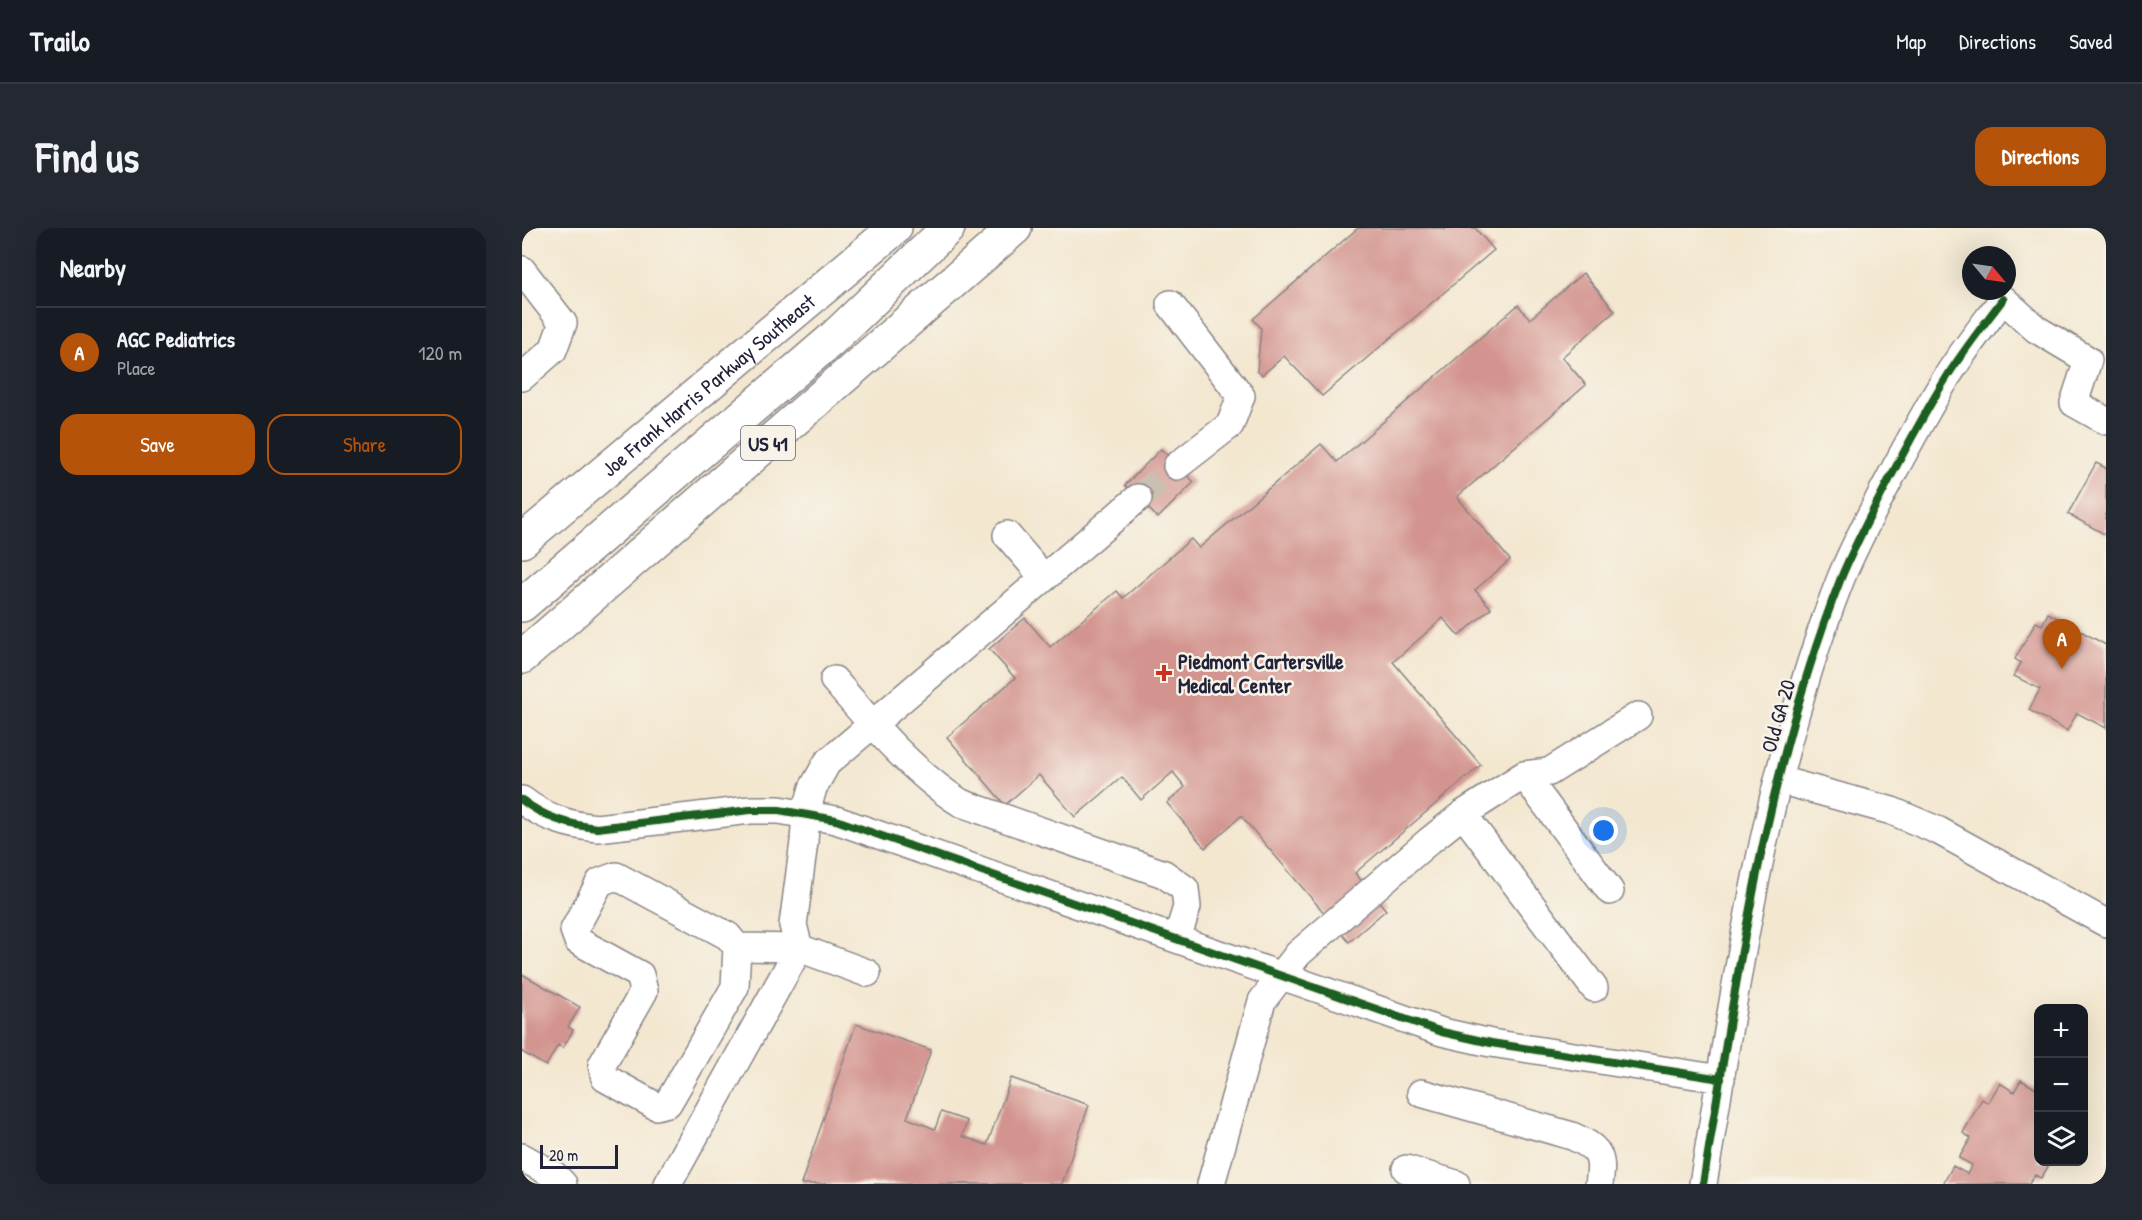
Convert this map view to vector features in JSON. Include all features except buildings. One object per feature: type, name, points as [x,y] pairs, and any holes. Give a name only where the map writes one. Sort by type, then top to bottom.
[{"type":"main road","name":"Joe Frank Harris Parkway Southeast","points":[[522,541],[895,228]]},
{"type":"main road","points":[[522,605],[831,340],[948,228]]},
{"type":"main road","name":"US 41","points":[[522,657],[1015,228]]},
{"type":"street","points":[[522,270],[563,323],[553,350],[522,377]]},
{"type":"street","name":"Old GA 20","points":[[1703,1184],[1757,877],[1779,780],[1797,708],[1821,633],[1842,576],[1867,522],[1945,379],[2003,299],[2036,329],[2088,360],[2074,403],[2106,421]]},
{"type":"street","points":[[1170,304],[1241,396],[1230,425],[1177,466]]},
{"type":"street","points":[[668,1184],[799,948],[793,926],[806,813],[813,788],[827,763],[1138,498]]},
{"type":"street","points":[[1007,535],[1044,578]]},
{"type":"street","points":[[834,680],[872,724],[940,790],[961,803],[1164,874],[1185,889],[1187,907],[1177,939]]},
{"type":"street","points":[[1211,1184],[1262,1001],[1298,954],[1463,814],[1524,776],[1549,772],[1638,716]]},
{"type":"street","points":[[1524,776],[1610,891]]},
{"type":"street","points":[[1779,780],[1892,811],[1939,831],[2106,923]]},
{"type":"street","points":[[522,800],[554,819],[573,825],[597,828],[750,810],[806,813],[836,820],[1442,1032],[1491,1043],[1721,1079]]},
{"type":"street","points":[[1463,814],[1594,988]]},
{"type":"street","points":[[737,947],[735,987],[668,1102],[656,1106],[605,1078],[602,1065],[644,991],[640,975],[578,941],[574,930],[600,882],[616,876],[728,936],[737,947],[799,948],[867,973]]},
{"type":"street","points":[[1421,1093],[1572,1136],[1592,1145],[1601,1159],[1599,1184]]},
{"type":"street","points":[[522,1157],[554,1175],[562,1184]]},
{"type":"street","points":[[1406,1169],[1456,1184]]},
{"type":"tunnel","points":[[1138,498],[1177,466]]},
{"type":"cycle path","points":[[1703,1184],[1756,877],[1792,725],[1815,651],[1846,565],[1930,404],[2002,300]]},
{"type":"cycle path","points":[[522,800],[539,812],[558,820],[597,828],[750,810],[779,810],[836,820],[1442,1032],[1491,1043],[1721,1079]]},
{"type":"place","name":"AGC Pediatrics","points":[[2062,669]]},
{"type":"place","name":"Piedmont Cartersville Medical Center","points":[[1164,673]]}]
